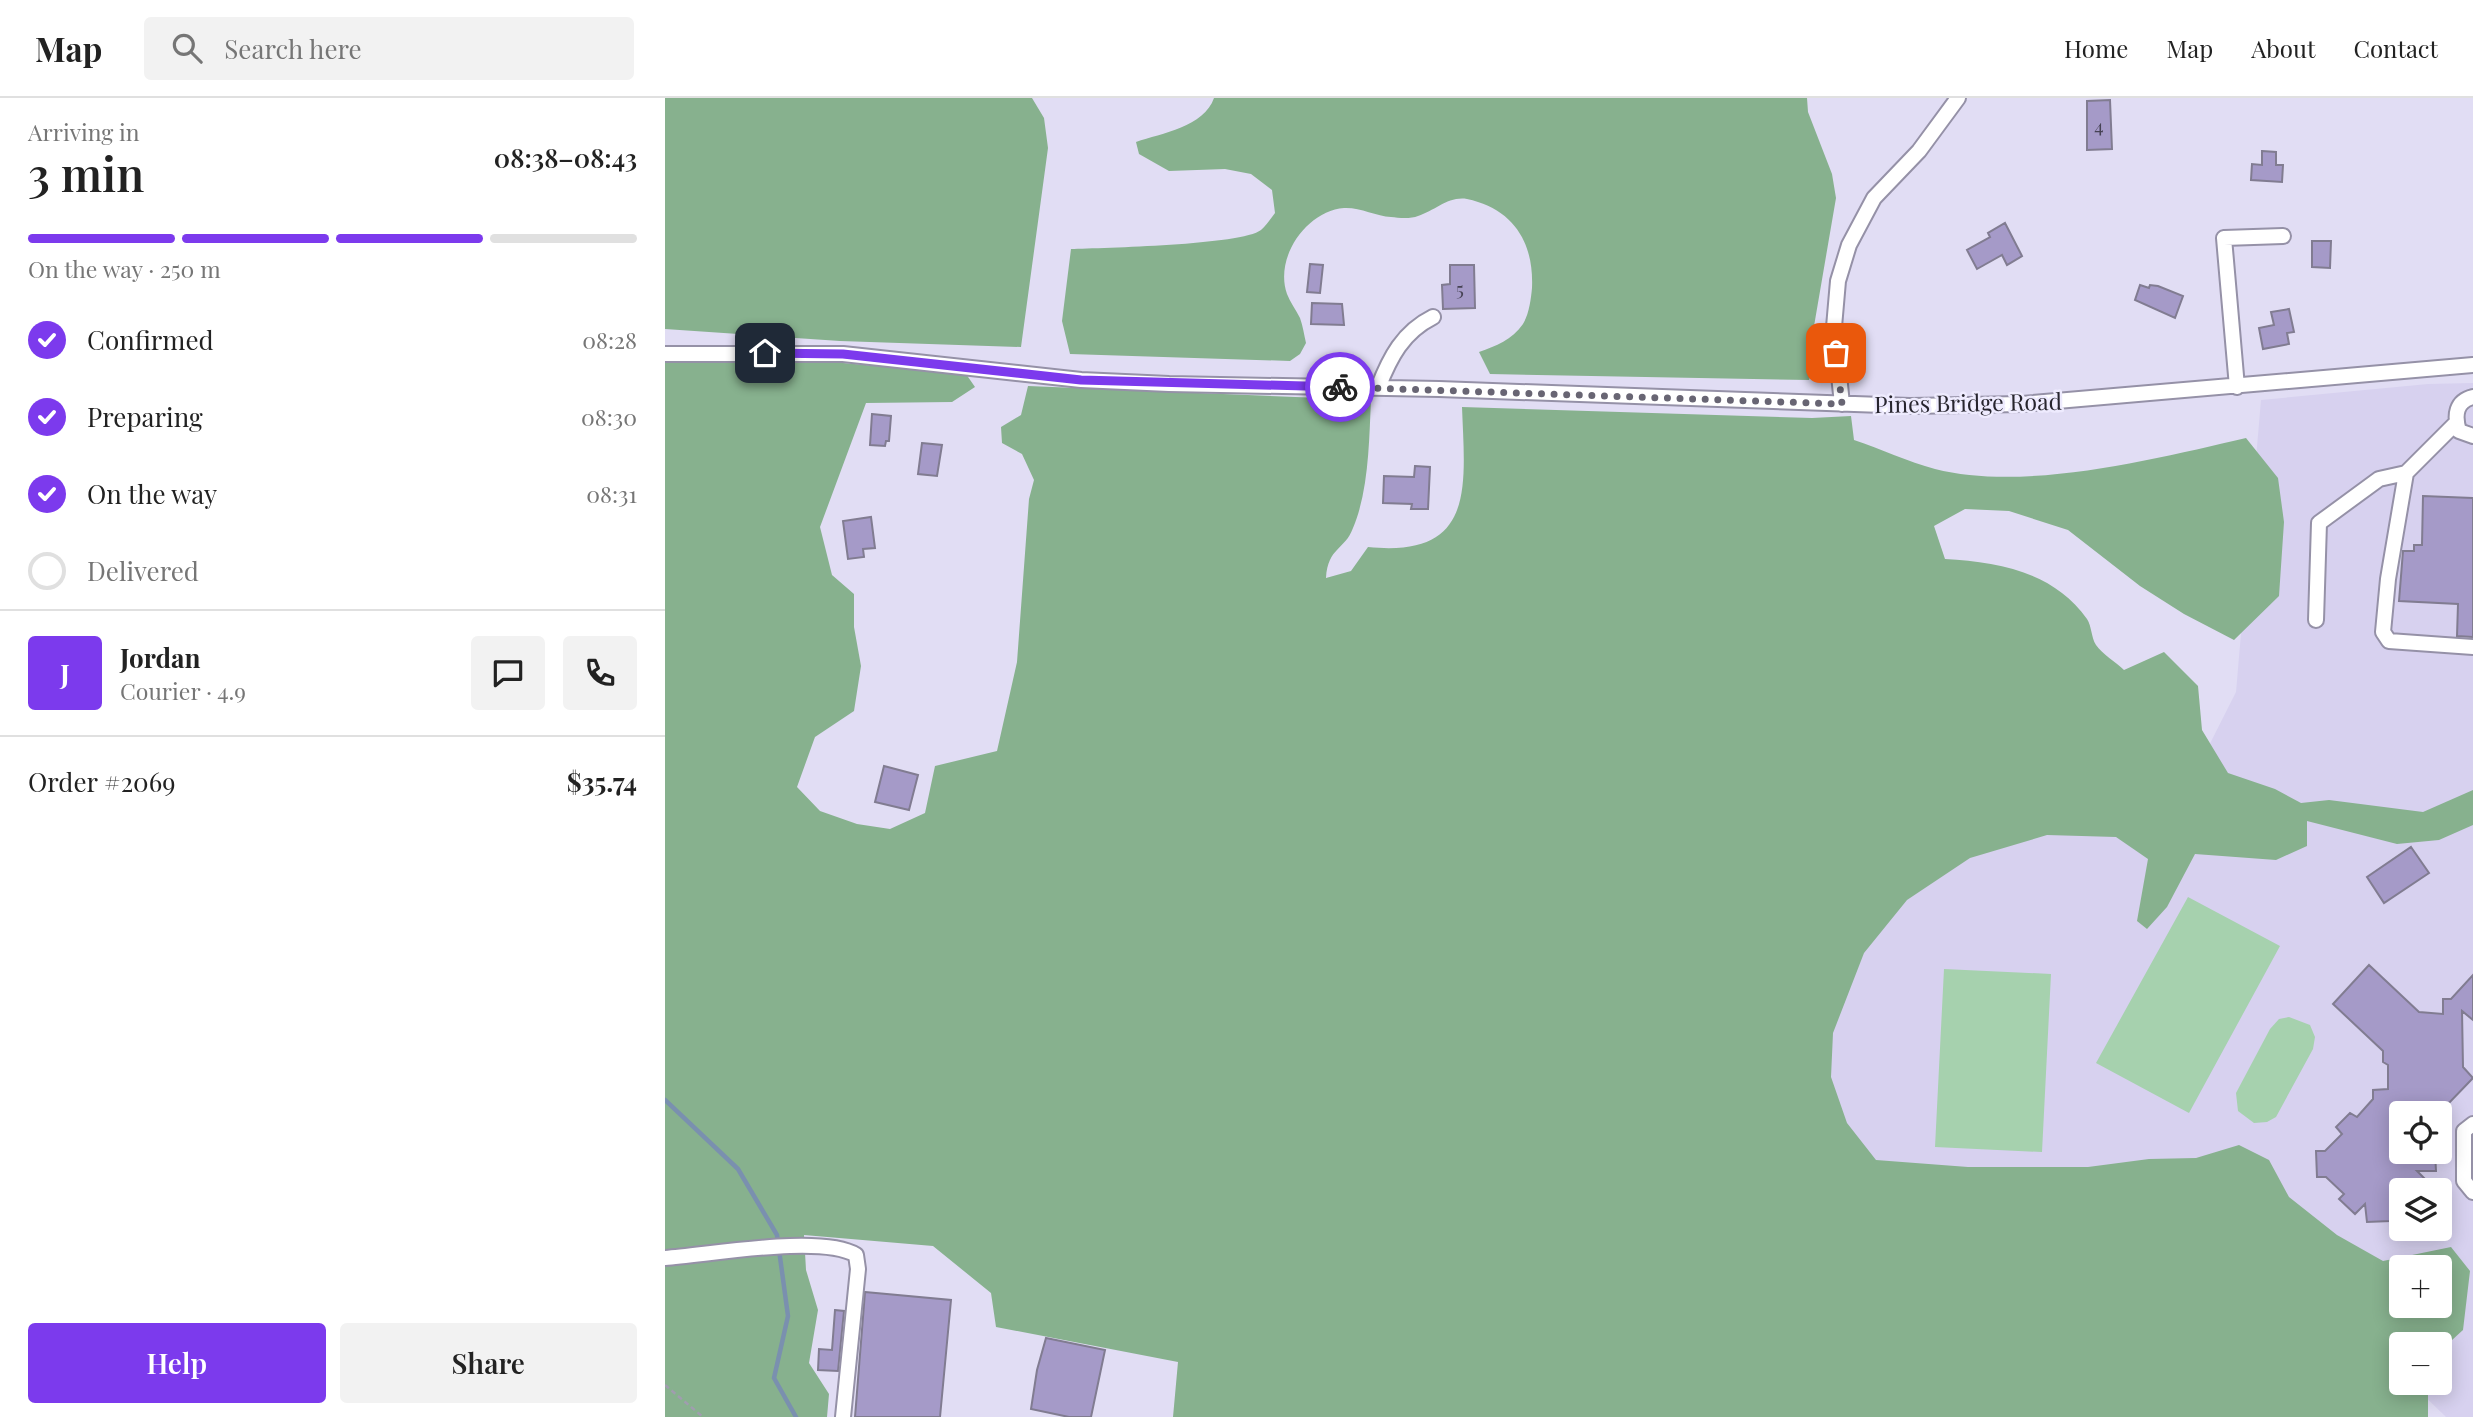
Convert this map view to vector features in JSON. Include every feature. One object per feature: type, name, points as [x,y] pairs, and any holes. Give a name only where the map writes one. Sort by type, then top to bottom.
[{"type":"street","points":[[1842,404],[1834,327],[1838,281],[1849,245],[1874,198],[1919,151],[1958,98]]},
{"type":"street","points":[[2237,387],[2224,238],[2283,236]]},
{"type":"street","points":[[1378,388],[1386,366],[1405,337],[1416,326],[1433,317]]},
{"type":"street","name":"Pines Bridge Road","points":[[665,354],[843,354],[1081,380],[1842,404],[2022,404],[2473,365]]},
{"type":"street","points":[[2473,397],[2464,400],[2457,407],[2456,423],[2459,431],[2473,436]]},
{"type":"street","points":[[2316,620],[2319,523],[2379,479],[2406,473],[2456,423]]},
{"type":"street","points":[[2406,473],[2388,579],[2383,632],[2389,641],[2473,647]]},
{"type":"street","points":[[2473,1124],[2464,1131],[2464,1181],[2473,1192]]},
{"type":"street","points":[[665,1258],[810,1245],[844,1248],[856,1255],[843,1417]]},
{"type":"path","points":[[665,1385],[703,1417]]},
{"type":"shaded area","points":[[2473,383],[2473,1417],[2446,1417],[2423,1395],[2452,1395],[2452,1332],[2389,1332],[2389,1341],[1761,1189],[1886,803],[2177,809],[2236,692],[2261,400],[2428,384]]},
{"type":"green space","points":[[665,98],[1032,98],[1044,118],[1048,148],[1021,347],[840,341],[665,329]]},
{"type":"green space","points":[[1214,98],[1807,98],[1808,112],[1832,174],[1836,198],[1813,332],[1817,356],[1809,380],[1490,374],[1479,352],[1509,338],[1523,324],[1532,288],[1532,272],[1525,243],[1518,230],[1497,211],[1467,199],[1454,200],[1424,214],[1408,218],[1344,208],[1318,217],[1306,227],[1297,238],[1285,265],[1287,294],[1300,318],[1306,343],[1300,354],[1290,361],[1070,354],[1062,321],[1071,249],[1170,245],[1228,239],[1261,230],[1275,213],[1272,190],[1251,174],[1225,169],[1169,171],[1139,154],[1136,142],[1192,122],[1209,108]]},
{"type":"green space","points":[[665,362],[832,362],[966,374],[975,387],[952,402],[866,403],[820,527],[832,575],[854,594],[854,627],[861,666],[854,711],[815,737],[797,787],[820,811],[857,824],[890,829],[925,813],[935,766],[997,751],[1017,662],[1029,499],[1034,480],[1022,454],[1002,443],[1001,427],[1021,415],[1028,386],[1371,400],[1362,498],[1350,535],[1333,554],[1326,578],[1351,571],[1368,547],[1403,547],[1429,541],[1446,529],[1457,511],[1462,489],[1462,407],[1812,418],[1851,416],[1854,440],[1935,469],[2009,477],[2091,470],[2246,438],[2278,478],[2284,522],[2279,596],[2234,640],[2184,614],[2140,586],[2068,530],[2009,511],[1965,509],[1934,526],[1945,559],[2005,567],[2042,580],[2074,603],[2087,619],[2094,642],[2124,670],[2164,652],[2198,686],[2202,730],[2228,773],[2275,789],[2301,803],[2329,800],[2423,812],[2473,790],[2473,825],[2439,840],[2397,844],[2307,821],[2307,846],[2276,860],[2195,854],[2167,907],[2147,929],[2137,921],[2148,859],[2116,837],[2047,835],[1970,858],[1907,900],[1864,953],[1833,1033],[1831,1077],[1847,1123],[1876,1160],[1968,1167],[2088,1167],[2149,1159],[2196,1158],[2239,1145],[2269,1160],[2289,1197],[2337,1235],[2383,1261],[2389,1260],[2389,1318],[2452,1318],[2452,1255],[2412,1255],[2451,1247],[2470,1271],[2463,1330],[2452,1340],[2452,1332],[2389,1332],[2389,1395],[2428,1395],[2428,1417],[1173,1417],[1178,1362],[996,1327],[991,1293],[933,1246],[804,1235],[806,1270],[818,1310],[809,1363],[829,1394],[827,1417],[665,1417]]},
{"type":"green space","points":[[2188,897],[2280,946],[2189,1113],[2096,1063]]},
{"type":"green space","points":[[1944,969],[2051,974],[2042,1152],[1935,1147]]},
{"type":"green space","points":[[2289,1017],[2310,1025],[2315,1037],[2313,1049],[2276,1117],[2267,1122],[2254,1123],[2238,1111],[2236,1093],[2270,1029],[2279,1019]]},
{"type":"building","points":[[2110,100],[2112,149],[2087,150],[2087,101]]},
{"type":"building","points":[[2262,151],[2276,152],[2276,165],[2283,165],[2282,182],[2251,180],[2252,164],[2262,165]]},
{"type":"building","points":[[2005,223],[2022,256],[2007,265],[2002,255],[1977,269],[1967,250],[1990,237],[1988,233]]},
{"type":"building","points":[[2312,241],[2331,241],[2330,268],[2312,267]]},
{"type":"building","points":[[1310,264],[1323,265],[1320,293],[1307,292]]},
{"type":"building","points":[[1450,265],[1474,265],[1475,308],[1443,309],[1442,285],[1450,284]]},
{"type":"building","points":[[2140,285],[2149,288],[2150,285],[2158,286],[2183,296],[2175,318],[2135,300]]},
{"type":"building","points":[[1312,303],[1342,304],[1344,325],[1311,324]]},
{"type":"building","points":[[2289,309],[2294,332],[2287,333],[2289,344],[2263,349],[2259,328],[2274,325],[2271,312]]},
{"type":"building","points":[[872,414],[891,416],[889,441],[886,441],[885,446],[870,445]]},
{"type":"building","points":[[922,443],[942,445],[937,476],[918,474]]},
{"type":"building","points":[[1415,466],[1430,467],[1428,509],[1411,509],[1412,504],[1383,503],[1384,476],[1414,477]]},
{"type":"building","points":[[2423,496],[2473,498],[2473,637],[2457,636],[2458,604],[2399,601],[2403,551],[2414,551],[2414,545],[2422,545]]},
{"type":"building","points":[[871,517],[875,548],[863,549],[864,557],[848,559],[843,521]]},
{"type":"building","points":[[884,766],[918,775],[909,810],[875,802]]},
{"type":"building","points":[[2411,847],[2429,873],[2384,903],[2367,877]]},
{"type":"building","points":[[2369,965],[2419,1012],[2443,1014],[2443,999],[2451,999],[2473,975],[2473,1020],[2462,1011],[2463,1067],[2473,1078],[2451,1101],[2389,1101],[2389,1164],[2436,1164],[2436,1171],[2417,1171],[2424,1178],[2389,1178],[2389,1221],[2367,1222],[2365,1204],[2355,1214],[2339,1199],[2344,1194],[2326,1177],[2317,1177],[2316,1151],[2325,1151],[2342,1134],[2336,1127],[2350,1113],[2357,1117],[2373,1099],[2373,1090],[2388,1089],[2388,1065],[2383,1062],[2383,1051],[2333,1004]]},
{"type":"building","points":[[865,1292],[951,1300],[940,1417],[855,1417]]},
{"type":"building","points":[[835,1310],[844,1311],[838,1371],[818,1370],[819,1349],[832,1350]]},
{"type":"building","points":[[1046,1338],[1105,1350],[1091,1417],[1069,1417],[1031,1409],[1037,1370]]},
{"type":"waterway","points":[[665,1100],[738,1169],[777,1235],[788,1316],[774,1378],[796,1417]]},
{"type":"way so far","points":[[1340,387],[1842,404],[1836,353]]},
{"type":"route","points":[[765,353],[843,354],[1081,380],[1340,387]]}]
